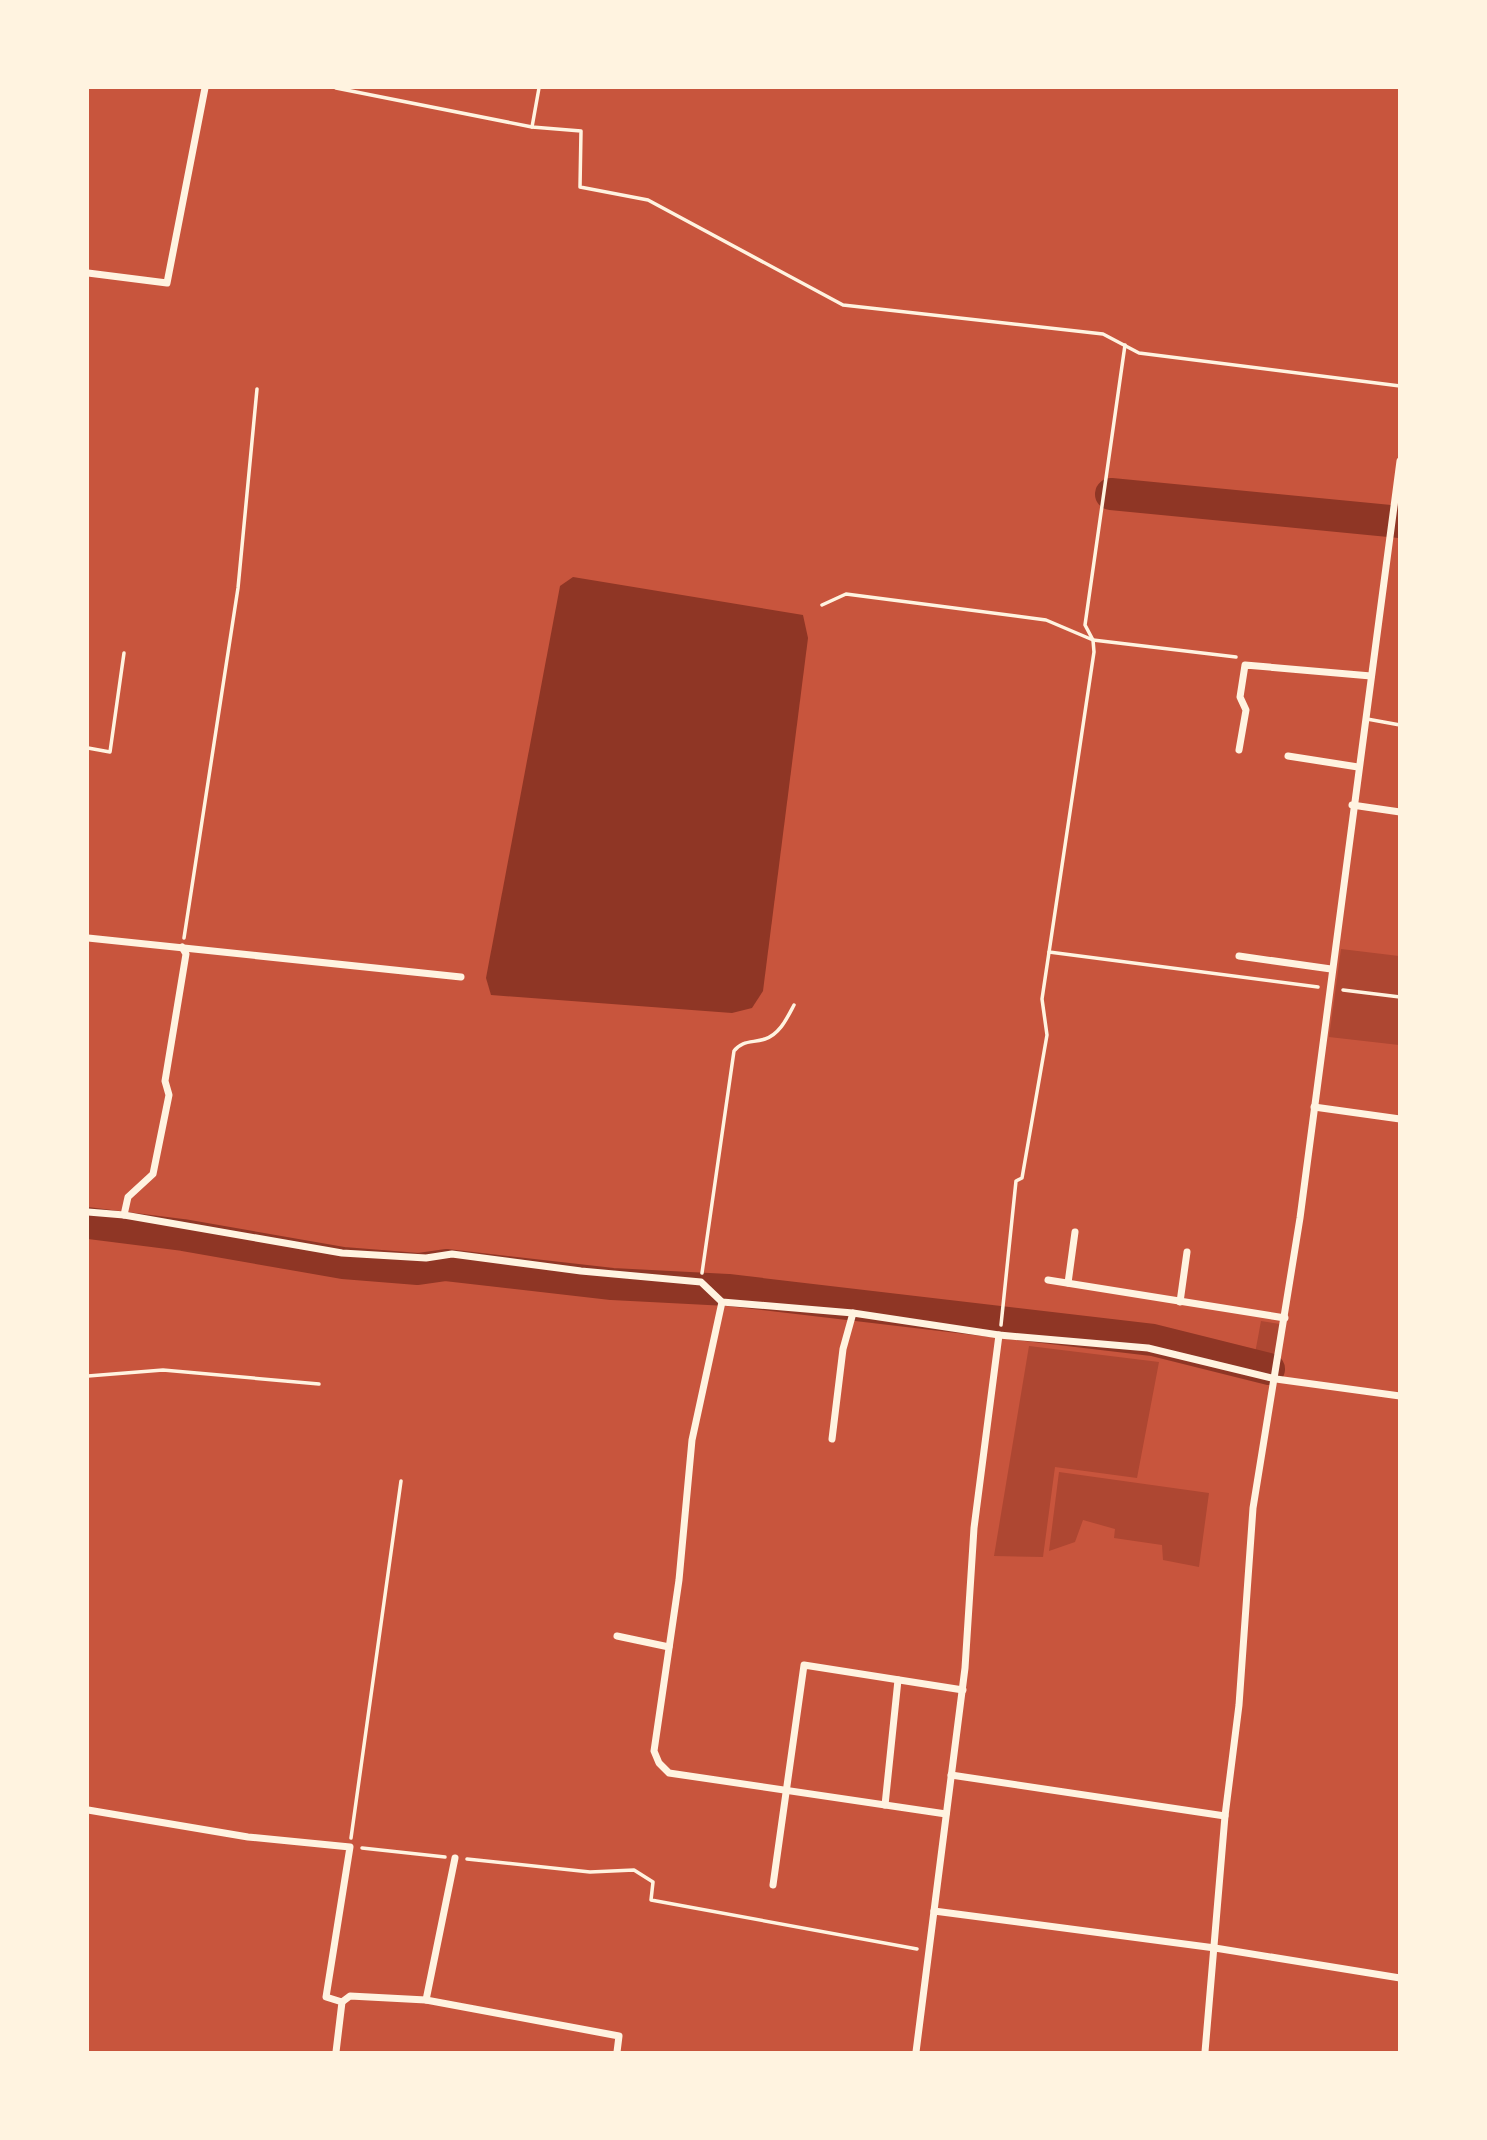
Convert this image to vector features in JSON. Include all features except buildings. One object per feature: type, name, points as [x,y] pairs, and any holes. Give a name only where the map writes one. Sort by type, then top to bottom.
[{"type":"street","points":[[88,273],[167,283],[205,88]]},
{"type":"street","points":[[1205,2053],[1225,1816],[1239,1705],[1253,1508],[1285,1318],[1399,461]]},
{"type":"street","points":[[1239,750],[1246,710],[1240,697],[1245,665],[1371,676]]},
{"type":"street","points":[[1288,756],[1357,767]]},
{"type":"street","points":[[1352,805],[1399,813]]},
{"type":"street","points":[[88,938],[159,948],[183,947],[461,977]]},
{"type":"street","points":[[124,1215],[128,1197],[153,1174],[169,1094],[165,1081],[186,954],[183,947]]},
{"type":"street","points":[[1239,956],[1331,969]]},
{"type":"street","points":[[1314,1107],[1399,1119]]},
{"type":"street","points":[[88,1212],[124,1215],[342,1253],[426,1258],[452,1254],[703,1284],[720,1299],[853,1313],[999,1335],[1149,1348],[1276,1379],[1399,1396]]},
{"type":"street","points":[[1068,1283],[1075,1232]]},
{"type":"street","points":[[1180,1302],[1187,1252]]},
{"type":"street","points":[[1048,1280],[1285,1318]]},
{"type":"street","points":[[720,1299],[692,1440],[680,1580],[654,1751],[659,1763],[669,1773],[946,1814]]},
{"type":"street","points":[[832,1438],[843,1349],[853,1313]]},
{"type":"street","points":[[916,2053],[962,1690],[974,1528],[999,1335]]},
{"type":"street","points":[[617,1636],[670,1647]]},
{"type":"street","points":[[773,1885],[804,1665],[962,1690]]},
{"type":"street","points":[[885,1805],[898,1680]]},
{"type":"street","points":[[951,1775],[1225,1816]]},
{"type":"street","points":[[88,1810],[248,1837],[350,1847],[326,1997],[342,2002]]},
{"type":"street","points":[[426,2000],[455,1858]]},
{"type":"street","points":[[934,1911],[1215,1948],[1399,1978]]},
{"type":"street","points":[[336,2053],[342,2002],[350,1996],[426,2000],[619,2036],[617,2053]]},
{"type":"lane","points":[[1365,719],[1399,725]]},
{"type":"path","points":[[336,88],[532,127],[581,131],[580,187],[648,201],[843,305],[1103,334],[1139,352],[1399,386]]},
{"type":"path","points":[[532,127],[539,88]]},
{"type":"path","points":[[1001,1319],[1017,1181],[1022,1178],[1047,1034],[1042,999],[1093,640],[1085,625],[1125,345]]},
{"type":"path","points":[[183,947],[238,589],[257,388]]},
{"type":"path","points":[[822,605],[846,594],[1045,620],[1093,640],[1237,657],[1245,665]]},
{"type":"path","points":[[88,748],[110,752],[124,653]]},
{"type":"path","points":[[1049,952],[1399,997]]},
{"type":"path","points":[[703,1284],[734,1051],[738,1046],[765,1039],[777,1031],[794,1005]]},
{"type":"path","points":[[88,1376],[163,1370],[319,1384]]},
{"type":"path","points":[[401,1481],[350,1847],[590,1872],[634,1870],[653,1882],[651,1900],[929,1951]]},
{"type":"shaded area","points":[[573,577],[803,615],[808,638],[763,991],[752,1008],[732,1013],[491,995],[486,978],[560,586]]},
{"type":"shaded area","points":[[1341,949],[1399,956],[1399,1045],[1329,1037]]},
{"type":"shaded area","points":[[1261,1321],[1280,1324],[1273,1363],[1254,1359]]},
{"type":"shaded area","points":[[1029,1346],[1159,1362],[1137,1478],[1055,1467],[1043,1557],[994,1556]]},
{"type":"shaded area","points":[[1059,1472],[1209,1493],[1199,1567],[1163,1560],[1162,1545],[1114,1538],[1115,1529],[1083,1520],[1075,1542],[1049,1551]]},
{"type":"waterway","points":[[1111,494],[1400,522]]},
{"type":"waterway","points":[[88,1223],[183,1235],[343,1263],[418,1269],[446,1265],[612,1284],[728,1290],[1153,1340],[1269,1369]]}]
